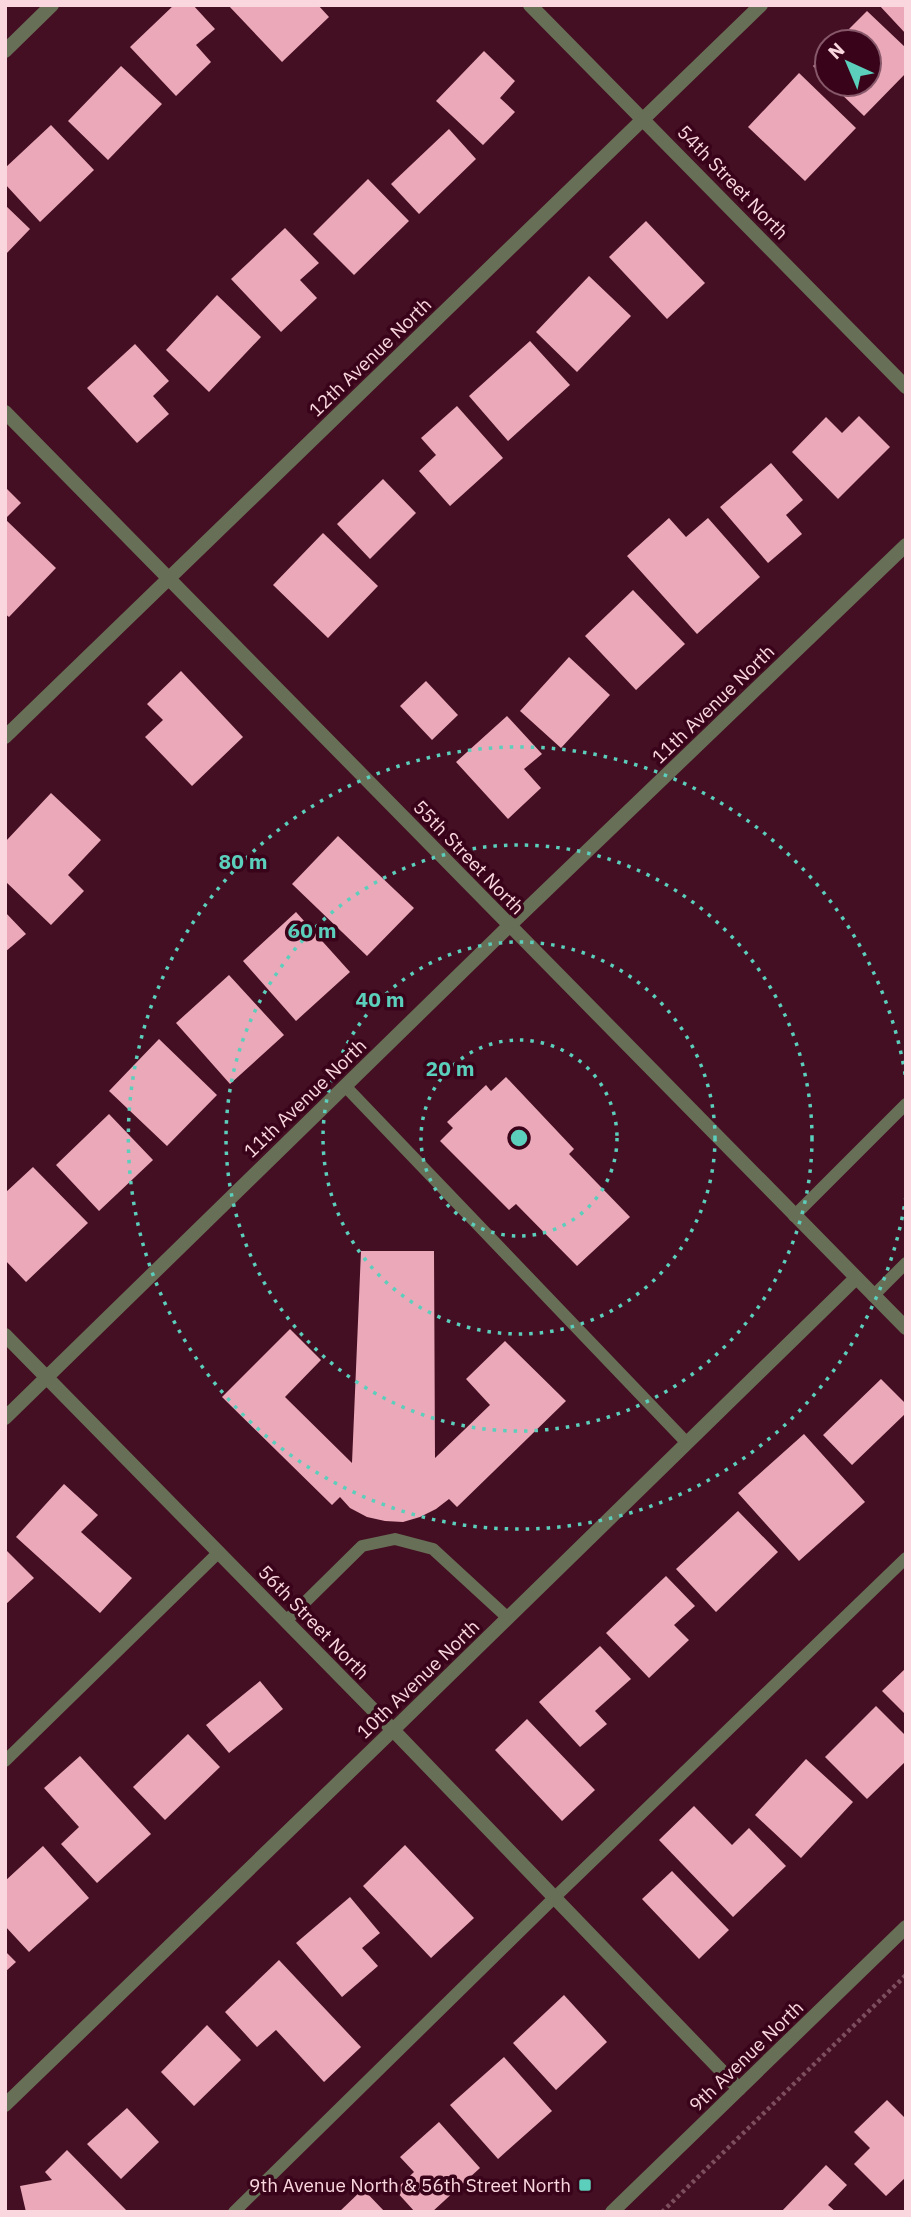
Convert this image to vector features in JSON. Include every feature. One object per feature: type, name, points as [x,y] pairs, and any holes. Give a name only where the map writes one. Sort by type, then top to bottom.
[{"type":"street","points":[[5,51],[52,5]]},
{"type":"street","name":"54th Street North","points":[[530,5],[906,387]]},
{"type":"street","name":"12th Avenue North","points":[[5,737],[761,5]]},
{"type":"street","name":"55th Street North","points":[[5,412],[906,1328]]},
{"type":"street","name":"11th Avenue North","points":[[5,1418],[509,926],[906,545]]},
{"type":"street","name":"10th Avenue North","points":[[5,2105],[855,1279]]},
{"type":"street","name":"56th Street North","points":[[5,1335],[393,1730],[739,2089]]},
{"type":"street","name":"9th Avenue North","points":[[612,2212],[906,1927]]},
{"type":"lane","points":[[345,1086],[687,1443]]},
{"type":"lane","points":[[794,1216],[906,1104]]},
{"type":"lane","points":[[873,1296],[906,1263]]},
{"type":"lane","points":[[286,1621],[362,1546],[395,1539],[433,1549],[508,1618]]},
{"type":"lane","points":[[5,1761],[219,1552]]},
{"type":"lane","points":[[234,2212],[906,1558]]},
{"type":"path","points":[[662,2212],[906,1975]]},
{"type":"building","points":[[174,5],[193,5],[215,29],[196,45],[211,62],[176,96],[130,47]]},
{"type":"building","points":[[228,5],[318,5],[329,17],[282,62]]},
{"type":"building","points":[[879,5],[906,5],[906,34]]},
{"type":"building","points":[[867,11],[906,48],[906,73],[883,97],[883,28],[850,28]]},
{"type":"building","points":[[484,51],[515,81],[500,98],[515,112],[483,145],[436,101]]},
{"type":"building","points":[[121,66],[162,104],[108,160],[68,121]]},
{"type":"building","points":[[799,73],[813,87],[813,98],[825,98],[856,128],[805,181],[748,127]]},
{"type":"building","points":[[845,98],[882,98],[864,116]]},
{"type":"building","points":[[51,125],[94,170],[40,222],[5,184],[5,168]]},
{"type":"building","points":[[449,129],[476,159],[419,214],[391,184]]},
{"type":"building","points":[[368,179],[409,221],[354,275],[313,234]]},
{"type":"building","points":[[5,205],[30,229],[5,255]]},
{"type":"building","points":[[646,221],[705,283],[667,319],[609,257]]},
{"type":"building","points":[[285,228],[319,263],[300,280],[317,298],[281,332],[231,279]]},
{"type":"building","points":[[589,276],[631,316],[577,372],[536,332]]},
{"type":"building","points":[[217,295],[261,337],[209,392],[166,350]]},
{"type":"building","points":[[530,341],[570,385],[508,441],[469,396]]},
{"type":"building","points":[[135,344],[169,381],[153,396],[169,414],[137,443],[87,388]]},
{"type":"building","points":[[457,406],[503,458],[450,506],[419,471],[436,455],[421,438]]},
{"type":"building","points":[[859,416],[890,447],[838,499],[792,452],[826,417],[842,433]]},
{"type":"building","points":[[771,463],[803,500],[786,515],[802,534],[768,563],[720,507]]},
{"type":"building","points":[[383,479],[416,513],[370,559],[337,524]]},
{"type":"building","points":[[5,487],[21,503],[5,519]]},
{"type":"building","points":[[669,518],[686,537],[708,518],[760,577],[697,634],[627,556]]},
{"type":"building","points":[[5,519],[56,568],[9,617],[5,614]]},
{"type":"building","points":[[323,533],[378,586],[328,638],[273,585]]},
{"type":"building","points":[[633,590],[685,644],[636,690],[585,636]]},
{"type":"building","points":[[569,657],[610,695],[561,748],[520,711]]},
{"type":"building","points":[[181,671],[243,737],[192,786],[145,737],[163,720],[147,704]]},
{"type":"building","points":[[426,681],[458,715],[432,740],[400,706]]},
{"type":"building","points":[[507,716],[542,754],[524,769],[541,788],[508,819],[456,762]]},
{"type":"building","points":[[51,793],[101,840],[68,875],[84,891],[51,925],[5,881],[5,842]]},
{"type":"building","points":[[338,836],[414,908],[367,956],[292,884]]},
{"type":"building","points":[[5,912],[26,934],[5,952]]},
{"type":"building","points":[[296,912],[350,972],[296,1021],[243,961]]},
{"type":"building","points":[[229,975],[284,1035],[230,1084],[176,1023]]},
{"type":"building","points":[[159,1039],[217,1095],[167,1146],[109,1091]]},
{"type":"building","points":[[506,1077],[574,1149],[569,1154],[630,1217],[577,1266],[516,1204],[509,1210],[440,1141],[453,1128],[447,1122],[486,1085],[491,1091]]},
{"type":"building","points":[[109,1114],[153,1160],[99,1211],[56,1165]]},
{"type":"building","points":[[33,1167],[88,1223],[26,1282],[5,1260],[5,1193]]},
{"type":"building","points":[[361,1251],[434,1251],[435,1458],[490,1405],[466,1379],[505,1341],[566,1401],[457,1507],[449,1499],[420,1517],[403,1522],[367,1517],[350,1508],[340,1497],[332,1505],[222,1397],[290,1329],[321,1360],[285,1397],[352,1463]]},
{"type":"building","points":[[881,1379],[906,1404],[906,1413],[852,1465],[823,1435]]},
{"type":"building","points":[[804,1434],[865,1502],[799,1561],[738,1493]]},
{"type":"building","points":[[64,1484],[98,1515],[81,1532],[132,1578],[100,1613],[16,1537]]},
{"type":"building","points":[[738,1511],[778,1552],[716,1612],[676,1569]]},
{"type":"building","points":[[5,1549],[34,1578],[5,1605]]},
{"type":"building","points":[[666,1576],[695,1606],[674,1625],[689,1640],[649,1678],[606,1633]]},
{"type":"building","points":[[600,1646],[631,1679],[595,1711],[607,1724],[580,1747],[539,1702]]},
{"type":"building","points":[[906,1668],[906,1715],[882,1691]]},
{"type":"building","points":[[260,1681],[283,1709],[229,1753],[206,1725]]},
{"type":"building","points":[[876,1706],[906,1736],[906,1761],[867,1799],[825,1757]]},
{"type":"building","points":[[527,1719],[595,1790],[562,1821],[495,1750]]},
{"type":"building","points":[[188,1734],[220,1767],[165,1820],[133,1787]]},
{"type":"building","points":[[80,1756],[151,1834],[97,1883],[61,1844],[79,1827],[44,1788]]},
{"type":"building","points":[[806,1759],[853,1802],[801,1858],[755,1815]]},
{"type":"building","points":[[694,1806],[732,1845],[749,1828],[786,1866],[733,1917],[659,1840]]},
{"type":"building","points":[[405,1845],[474,1918],[431,1958],[363,1886]]},
{"type":"building","points":[[43,1846],[89,1898],[29,1952],[5,1926],[5,1881]]},
{"type":"building","points":[[672,1871],[729,1930],[699,1959],[642,1899]]},
{"type":"building","points":[[350,1897],[380,1933],[362,1948],[378,1966],[342,1997],[296,1943]]},
{"type":"building","points":[[5,1951],[16,1962],[5,1972]]},
{"type":"building","points":[[279,1960],[361,2047],[324,2082],[276,2030],[257,2047],[225,2012]]},
{"type":"building","points":[[564,1995],[607,2042],[556,2090],[513,2043]]},
{"type":"building","points":[[207,2025],[241,2060],[194,2106],[161,2072]]},
{"type":"building","points":[[504,2057],[552,2111],[498,2159],[450,2105]]},
{"type":"building","points":[[887,2100],[906,2119],[906,2177],[886,2196],[854,2164],[870,2148],[854,2132]]},
{"type":"building","points":[[127,2108],[159,2142],[121,2179],[87,2144]]},
{"type":"building","points":[[439,2122],[480,2168],[432,2212],[415,2212],[395,2190],[414,2172],[400,2157]]},
{"type":"building","points":[[67,2150],[128,2212],[26,2212],[20,2186],[52,2180],[45,2172]]},
{"type":"building","points":[[826,2165],[847,2185],[828,2205],[836,2212],[781,2212]]},
{"type":"building","points":[[363,2189],[385,2212],[339,2212]]},
{"type":"place","name":"9th Avenue North & 56th Street North","points":[[585,2185]]}]
